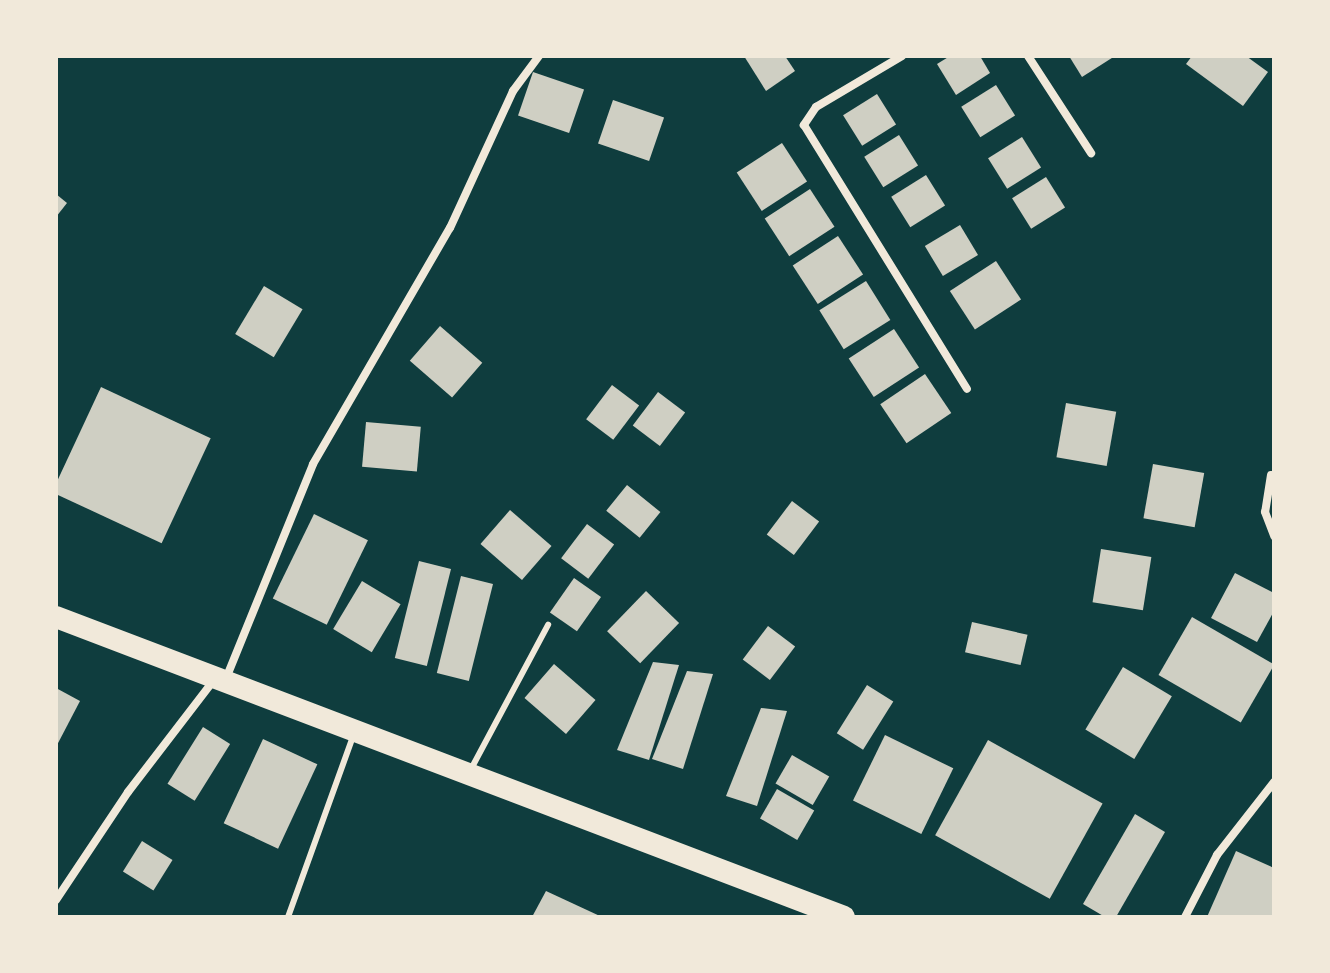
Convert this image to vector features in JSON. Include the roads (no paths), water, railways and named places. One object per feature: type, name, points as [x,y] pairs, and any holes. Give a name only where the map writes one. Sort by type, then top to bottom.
[{"type":"highway","points":[[56,617],[470,771],[844,917]]},
{"type":"street","points":[[56,900],[137,780],[220,680],[313,464],[450,228],[513,91],[539,56]]},
{"type":"street","points":[[902,56],[816,107],[804,125],[967,389]]},
{"type":"street","points":[[1028,56],[1091,153]]},
{"type":"street","points":[[1271,475],[1265,512],[1274,536]]},
{"type":"street","points":[[1185,917],[1217,855],[1274,782]]},
{"type":"lane","points":[[470,771],[548,625]]},
{"type":"lane","points":[[288,917],[355,729]]}]
